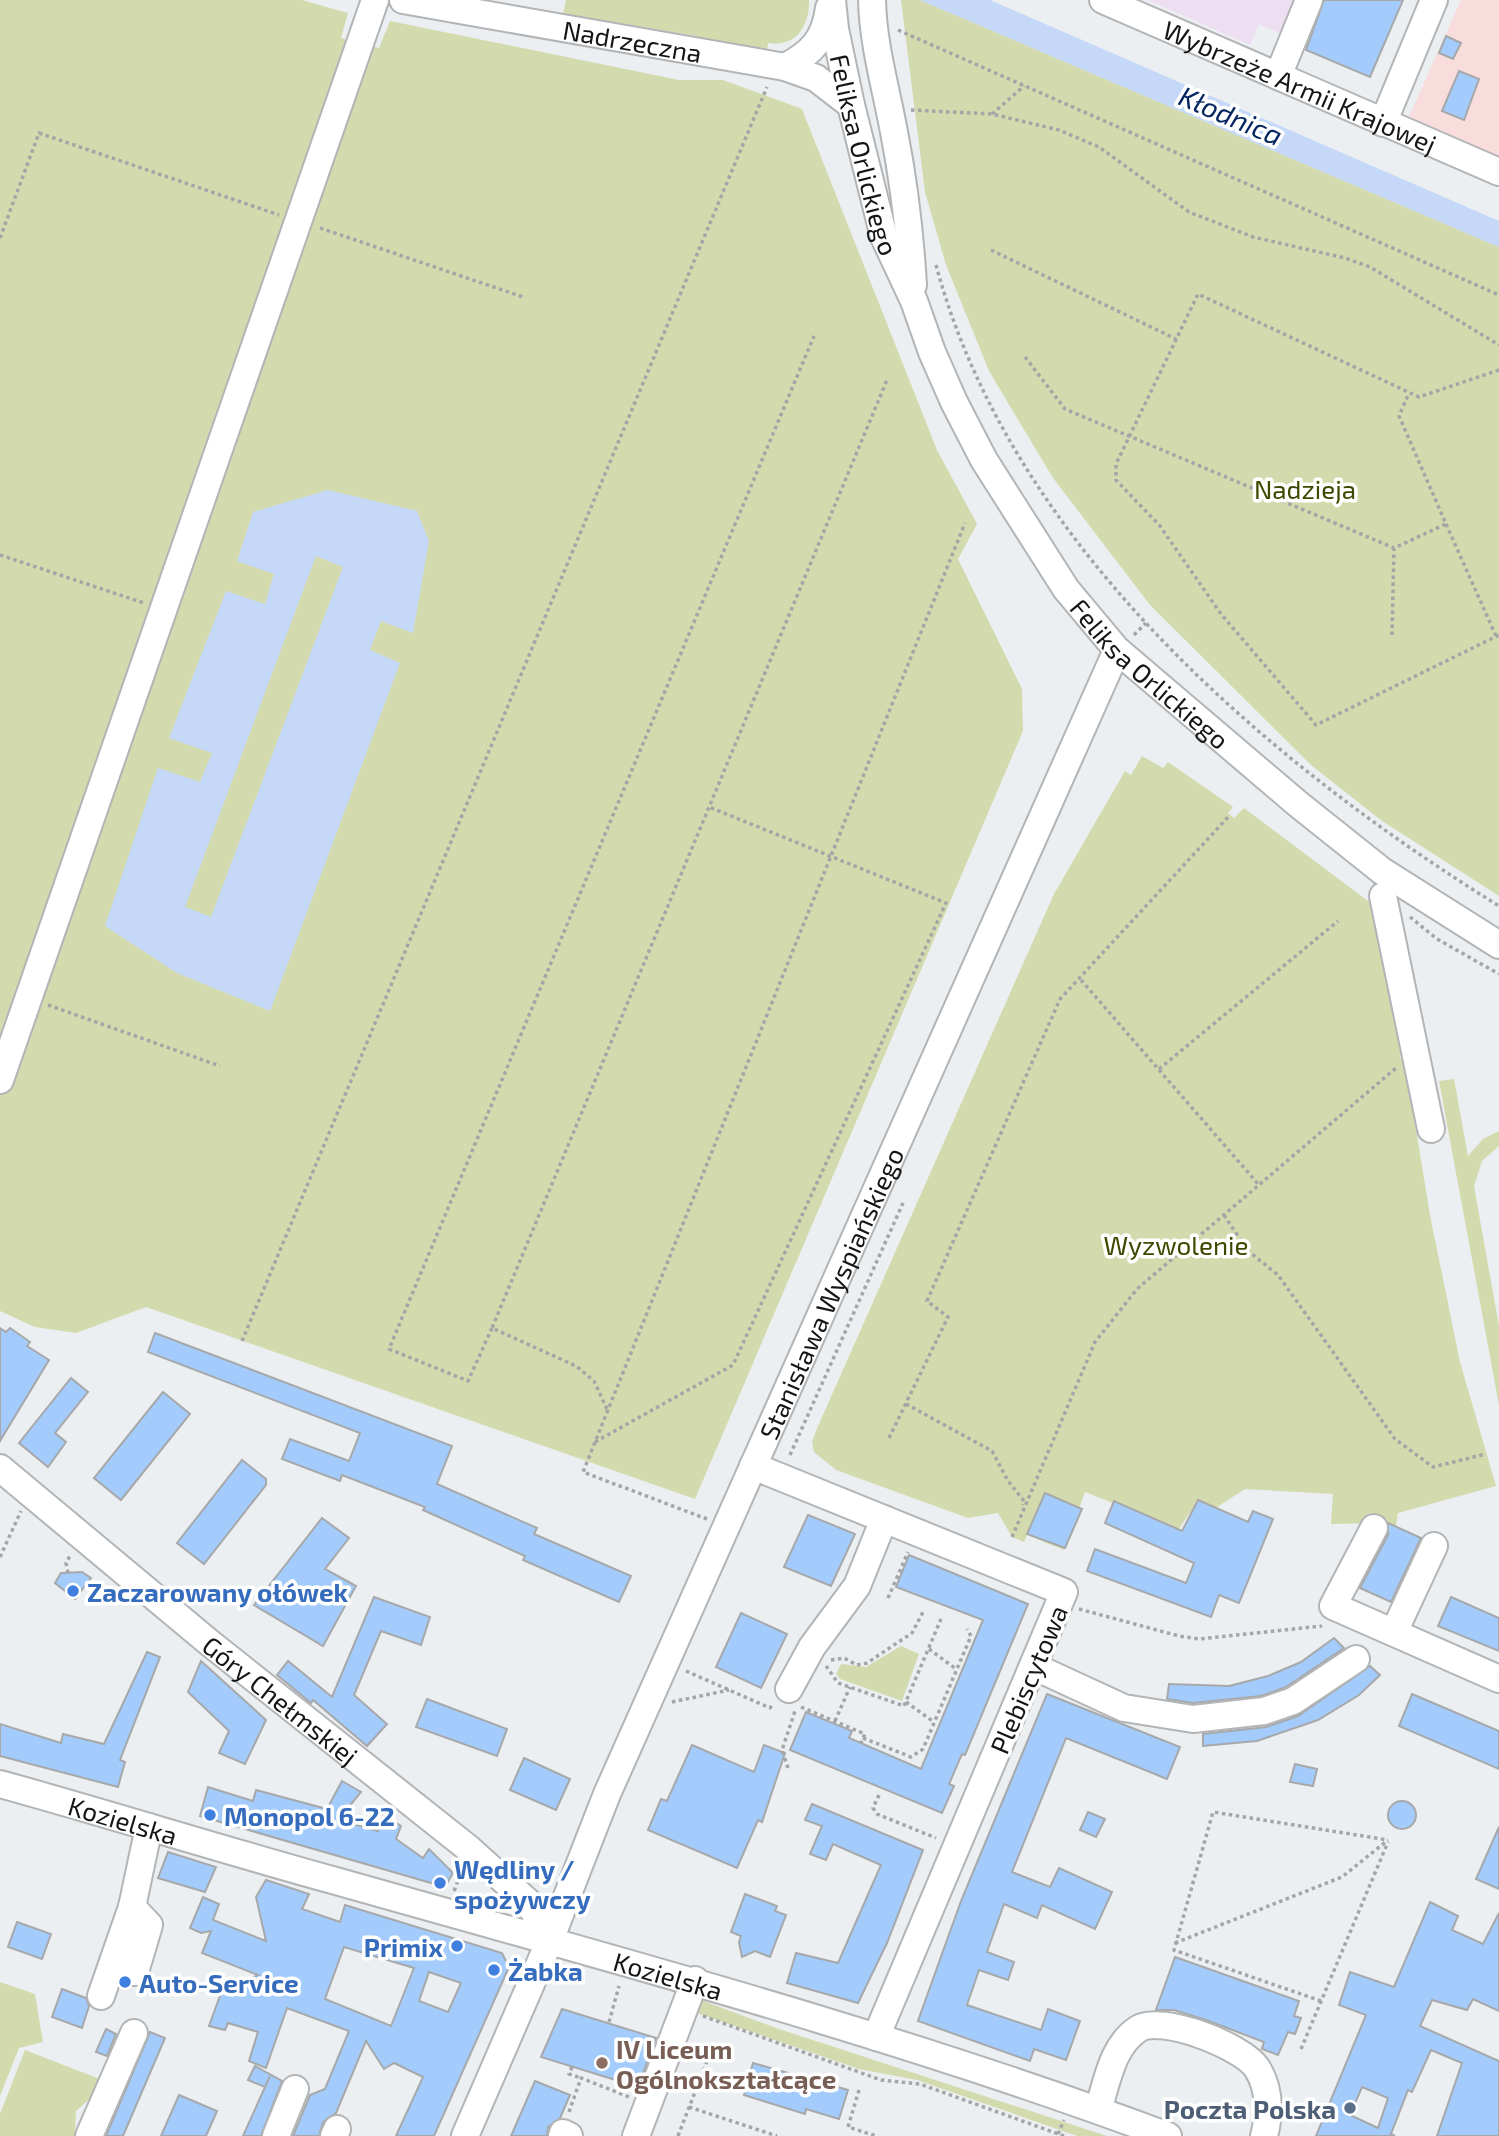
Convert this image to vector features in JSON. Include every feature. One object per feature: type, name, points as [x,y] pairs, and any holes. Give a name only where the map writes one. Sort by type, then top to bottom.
[{"type":"street","points":[[0,1080],[375,0]]},
{"type":"street","name":"Nadrzeczna","points":[[402,0],[785,67],[816,78],[851,105]]},
{"type":"street","points":[[785,67],[807,56],[822,38],[832,0]]},
{"type":"street","name":"Feliksa Orlickiego","points":[[832,0],[835,29],[851,105],[884,237],[914,301],[932,352],[984,460],[1066,589],[1117,650],[1382,872],[1499,945]]},
{"type":"street","name":"Wybrzeże Armii Krajowej","points":[[1103,0],[1499,172]]},
{"type":"street","points":[[1278,76],[1309,0]]},
{"type":"street","points":[[1383,123],[1434,0]]},
{"type":"street","name":"Feliksa Orlickiego","points":[[872,4],[910,231],[914,301]]},
{"type":"street","name":"Stanisława Wyspiańskiego","points":[[465,2136],[550,1940],[607,1794],[1117,650]]},
{"type":"street","points":[[1383,897],[1431,1129]]},
{"type":"street","name":"Plebiscytowa","points":[[753,1466],[1065,1592],[876,2037]]},
{"type":"street","name":"Góry Chełmskiej","points":[[0,1468],[33,1503],[385,1770],[529,1903],[550,1940]]},
{"type":"street","points":[[789,1689],[816,1658],[857,1586],[884,1519]]},
{"type":"street","points":[[1374,1528],[1332,1616],[1394,1632],[1499,1679]]},
{"type":"street","points":[[1394,1632],[1434,1546]]},
{"type":"street","points":[[1035,1667],[1124,1708],[1193,1719],[1264,1711],[1293,1701],[1356,1660]]},
{"type":"street","name":"Kozielska","points":[[0,1784],[695,1980],[1098,2110],[1168,2136]]},
{"type":"street","points":[[101,1996],[132,1907],[149,1827]]},
{"type":"street","points":[[132,1907],[149,1926],[135,1972]]},
{"type":"street","points":[[636,2136],[695,1980]]},
{"type":"street","points":[[1098,2110],[1115,2057],[1132,2034],[1141,2027],[1153,2025],[1176,2028],[1220,2042],[1255,2066],[1264,2082],[1268,2100],[1264,2136]]},
{"type":"street","points":[[89,2136],[134,2034]]},
{"type":"street","points":[[276,2136],[295,2089]]},
{"type":"path","points":[[897,18],[900,43]]},
{"type":"path","points":[[898,30],[1499,295]]},
{"type":"path","points":[[992,114],[1024,86]]},
{"type":"path","points":[[242,1341],[766,96]]},
{"type":"path","points":[[907,97],[911,120]]},
{"type":"path","points":[[909,110],[992,114],[1059,130],[1100,147],[1189,212],[1253,237],[1345,258],[1370,267],[1499,345]]},
{"type":"path","points":[[0,238],[38,133],[523,298]]},
{"type":"path","points":[[991,250],[1176,339]]},
{"type":"path","points":[[935,262],[961,339],[1026,469],[1057,518],[1146,623],[1238,713],[1356,811],[1499,906]]},
{"type":"path","points":[[1409,393],[1399,416],[1498,635],[1316,725],[1221,614],[1160,526],[1116,481],[1116,464],[1198,294],[1419,397],[1499,370]]},
{"type":"path","points":[[814,336],[388,1349],[468,1381],[887,380]]},
{"type":"path","points":[[1025,357],[1065,409],[1394,548],[1446,524]]},
{"type":"path","points":[[715,1521],[583,1472],[965,523]]},
{"type":"path","points":[[1392,635],[1394,548]]},
{"type":"path","points":[[0,555],[164,610]]},
{"type":"path","points":[[593,1443],[733,1365],[946,904],[709,807]]},
{"type":"path","points":[[889,1438],[948,1317],[927,1301],[1060,999],[1230,815]]},
{"type":"path","points":[[1383,897],[1437,939],[1499,974]]},
{"type":"path","points":[[1158,1069],[1338,921]]},
{"type":"path","points":[[1081,979],[1259,1185]]},
{"type":"path","points":[[29,998],[220,1066]]},
{"type":"path","points":[[906,1404],[992,1451],[1008,1481],[1024,1502],[1012,1537],[1095,1342],[1138,1289],[1403,1062]]},
{"type":"path","points":[[790,1455],[903,1203]]},
{"type":"path","points":[[1224,1215],[1247,1251],[1278,1275],[1395,1439],[1433,1467],[1486,1454]]},
{"type":"path","points":[[492,1328],[576,1366],[594,1381],[607,1409]]},
{"type":"path","points":[[0,1557],[33,1503]]},
{"type":"path","points":[[68,1573],[66,1563],[75,1548]]},
{"type":"path","points":[[888,1598],[910,1548]]},
{"type":"path","points":[[1052,1623],[1061,1623],[1073,1608],[1083,1609],[1179,1636],[1199,1639],[1332,1616]]},
{"type":"path","points":[[816,1658],[844,1658],[857,1665],[867,1663],[912,1633],[923,1612]]},
{"type":"path","points":[[816,1658],[832,1679],[904,1706],[941,1619]]},
{"type":"path","points":[[788,1768],[782,1750],[797,1706],[864,1734],[862,1741],[911,1757],[923,1749],[971,1636],[967,1629]]},
{"type":"path","points":[[929,1649],[957,1669]]},
{"type":"path","points":[[835,1721],[850,1687]]},
{"type":"path","points":[[670,1703],[729,1690]]},
{"type":"path","points":[[906,1702],[934,1722]]},
{"type":"path","points":[[879,1795],[873,1808],[877,1814],[945,1842]]},
{"type":"path","points":[[1321,2001],[1174,1950],[1213,1812],[1388,1840]]},
{"type":"path","points":[[1175,1943],[1342,1877],[1388,1840]]},
{"type":"path","points":[[1301,2049],[1388,1840]]},
{"type":"path","points":[[452,1897],[469,1850]]},
{"type":"path","points":[[609,2022],[619,1986]]},
{"type":"path","points":[[685,2009],[881,2080],[920,2084],[1064,2136]]},
{"type":"path","points":[[678,2136],[707,2061]]},
{"type":"path","points":[[572,2067],[569,2074],[649,2104]]},
{"type":"path","points":[[567,2129],[581,2078]]},
{"type":"path","points":[[859,2090],[848,2127],[876,2136]]},
{"type":"path","points":[[689,2107],[777,2136]]},
{"type":"path","points":[[1058,2134],[1066,2115]]},
{"type":"shaded area","points":[[1148,0],[1322,0],[1293,59],[1284,35],[1259,24],[1250,45]]},
{"type":"shaded area","points":[[1461,0],[1499,0],[1499,164],[1408,119]]},
{"type":"green space","points":[[0,0],[302,0],[348,13],[341,38],[379,48],[390,21],[679,80],[723,80],[802,109],[937,450],[977,524],[958,559],[1022,689],[1023,731],[695,1499],[146,1307],[76,1333],[35,1327],[0,1311]]},
{"type":"green space","points":[[566,0],[809,0],[809,9],[804,26],[794,38],[778,44],[768,43],[767,51],[697,43],[697,36],[563,14]]},
{"type":"green space","name":"Nadzieja","points":[[901,0],[920,0],[1499,247],[1499,896],[1382,821],[1311,765],[1150,605],[1053,478],[989,371],[946,265],[925,192]]},
{"type":"green space","name":"Wyzwolenie","points":[[1142,756],[1163,768],[1168,762],[1233,807],[1228,813],[1234,818],[1244,808],[1376,907],[1402,1045],[1400,1057],[1406,1068],[1430,1215],[1460,1362],[1496,1486],[1398,1513],[1396,1526],[1387,1523],[1331,1524],[1333,1494],[1245,1489],[1214,1509],[1198,1500],[1179,1529],[1085,1492],[1064,1550],[1027,1535],[1024,1542],[1012,1537],[998,1513],[968,1518],[836,1470],[814,1452],[812,1442],[818,1426],[1054,894],[1125,771],[1131,775]]},
{"type":"green space","points":[[1454,1079],[1468,1156],[1483,1139],[1499,1131],[1499,1146],[1482,1161],[1474,1186],[1499,1326],[1499,1405],[1439,1081]]},
{"type":"green space","points":[[901,1646],[919,1654],[902,1701],[840,1679],[836,1674],[841,1664],[866,1667]]},
{"type":"green space","points":[[0,1982],[35,1994],[43,2042],[19,2048],[0,2096]]},
{"type":"green space","points":[[698,1999],[779,2029],[1107,2136],[1077,2136],[917,2080],[859,2069],[691,2011]]},
{"type":"green space","points":[[25,2050],[97,2078],[108,2070],[103,2087],[76,2111],[75,2136],[0,2136],[0,2114]]},
{"type":"water","name":"Kłodnica","points":[[920,0],[990,0],[1499,221],[1499,247]]},
{"type":"water","points":[[328,490],[417,511],[429,541],[413,633],[381,621],[370,650],[400,663],[270,1011],[177,973],[105,926],[158,768],[200,782],[212,753],[169,738],[226,591],[265,604],[274,574],[237,561],[253,512]],"holes":[[[316,556],[343,567],[211,917],[185,907]]]},
{"type":"building","points":[[1324,0],[1403,0],[1370,77],[1306,50]]},
{"type":"building","points":[[1446,36],[1461,43],[1453,59],[1439,53]]},
{"type":"building","points":[[1459,71],[1479,79],[1464,120],[1442,111]]},
{"type":"building","points":[[0,1328],[6,1332],[10,1328],[30,1342],[27,1346],[49,1360],[0,1441]]},
{"type":"building","points":[[155,1333],[452,1446],[437,1484],[537,1528],[534,1534],[631,1576],[619,1602],[523,1560],[525,1556],[423,1510],[425,1507],[342,1475],[340,1481],[282,1459],[290,1439],[349,1461],[360,1433],[148,1352]]},
{"type":"building","points":[[71,1378],[88,1392],[55,1433],[66,1442],[48,1467],[19,1443]]},
{"type":"building","points":[[163,1392],[190,1414],[121,1500],[94,1478]]},
{"type":"building","points":[[242,1460],[266,1479],[266,1485],[204,1564],[177,1543]]},
{"type":"building","points":[[1045,1493],[1082,1509],[1065,1548],[1027,1534]]},
{"type":"building","points":[[1198,1500],[1248,1522],[1253,1511],[1273,1519],[1239,1603],[1219,1595],[1211,1617],[1087,1571],[1095,1549],[1186,1583],[1194,1563],[1105,1523],[1114,1501],[1182,1531]]},
{"type":"building","points":[[808,1515],[855,1534],[831,1586],[784,1567]]},
{"type":"building","points":[[322,1518],[349,1538],[325,1569],[356,1586],[323,1646],[254,1605]]},
{"type":"building","points":[[1388,1523],[1421,1538],[1391,1602],[1360,1588],[1388,1535]]},
{"type":"building","points":[[909,1555],[1028,1604],[965,1755],[962,1754],[949,1784],[954,1786],[942,1813],[790,1750],[806,1712],[852,1731],[849,1738],[921,1769],[983,1620],[896,1587]]},
{"type":"building","name":"Zaczarowany ołówek","points":[[82,1572],[91,1578],[75,1599],[55,1583],[61,1573]]},
{"type":"building","points":[[374,1597],[430,1617],[421,1645],[381,1631],[354,1695],[387,1724],[367,1746],[313,1700],[311,1703],[277,1675],[288,1661],[332,1697]]},
{"type":"building","points":[[1451,1597],[1499,1618],[1499,1651],[1438,1626]]},
{"type":"building","points":[[741,1613],[787,1634],[761,1688],[716,1667]]},
{"type":"building","points":[[1334,1638],[1344,1648],[1286,1687],[1261,1696],[1193,1703],[1167,1699],[1169,1684],[1229,1686],[1268,1676],[1301,1662]]},
{"type":"building","points":[[147,1652],[160,1657],[120,1760],[125,1762],[118,1787],[0,1756],[0,1724],[61,1743],[63,1734],[104,1744]]},
{"type":"building","points":[[201,1661],[266,1720],[245,1764],[219,1753],[229,1731],[188,1692]]},
{"type":"building","points":[[1370,1666],[1380,1675],[1359,1695],[1318,1720],[1257,1741],[1203,1746],[1203,1734],[1266,1727],[1298,1716]]},
{"type":"building","points":[[1047,1694],[1180,1747],[1167,1779],[1066,1738],[1012,1872],[1050,1887],[1059,1868],[1112,1892],[1095,1929],[1042,1905],[1037,1918],[1004,1904],[987,1952],[1014,1962],[1008,1980],[979,1970],[967,2005],[1041,2030],[1048,2009],[1080,2021],[1066,2060],[1034,2049],[1030,2061],[918,2021],[961,1901]]},
{"type":"building","points":[[1412,1694],[1499,1731],[1499,1769],[1399,1726]]},
{"type":"building","points":[[427,1699],[507,1729],[497,1756],[416,1727]]},
{"type":"building","points":[[692,1745],[754,1772],[764,1745],[785,1753],[762,1822],[758,1820],[737,1868],[648,1830],[661,1799],[667,1801]]},
{"type":"building","points":[[524,1758],[570,1779],[556,1810],[510,1790]]},
{"type":"building","points":[[1295,1764],[1317,1769],[1313,1786],[1290,1782]]},
{"type":"building","points":[[342,1781],[361,1792],[338,1820],[378,1831],[384,1814],[401,1826],[396,1839],[423,1858],[429,1849],[453,1873],[445,1887],[200,1816],[208,1787],[253,1801],[256,1790],[327,1809]]},
{"type":"building","points":[[1402,1801],[1412,1805],[1416,1815],[1412,1825],[1402,1829],[1392,1825],[1388,1815],[1392,1805]]},
{"type":"building","points":[[812,1804],[923,1850],[887,1943],[858,2003],[787,1983],[796,1953],[838,1963],[881,1865],[833,1844],[826,1860],[810,1854],[822,1826],[805,1820]]},
{"type":"building","points":[[1088,1812],[1105,1819],[1096,1837],[1080,1830]]},
{"type":"building","points":[[1499,1827],[1499,1889],[1476,1879]]},
{"type":"building","points":[[168,1852],[216,1867],[205,1892],[158,1878]]},
{"type":"building","points":[[266,1880],[309,1894],[302,1909],[340,1922],[345,1905],[502,1953],[509,1967],[434,2136],[396,2136],[423,2077],[394,2063],[384,2069],[366,2041],[336,2113],[323,2122],[319,2136],[293,2136],[310,2095],[325,2089],[349,2031],[287,2008],[266,2068],[249,2061],[258,2032],[228,2023],[225,2030],[209,2026],[221,1993],[258,1975],[202,1953],[211,1931],[201,1933],[190,1928],[203,1897],[219,1904],[213,1920],[266,1941],[256,1897]],"holes":[[[344,1947],[414,1968],[391,2026],[325,1999]],[[429,1972],[461,1983],[448,2012],[419,2001]]]},
{"type":"building","points":[[745,1894],[777,1906],[775,1911],[786,1915],[770,1957],[755,1951],[742,1957],[739,1942],[741,1936],[731,1932]]},
{"type":"building","points":[[1430,1902],[1458,1916],[1452,1930],[1483,1944],[1499,1913],[1499,2011],[1473,1999],[1467,2010],[1432,2000],[1420,2026],[1499,2061],[1499,2136],[1437,2136],[1462,2063],[1431,2050],[1412,2092],[1408,2090],[1391,2134],[1395,2136],[1316,2136],[1366,2015],[1339,2005],[1350,1972],[1394,1987]],"holes":[[[1362,2087],[1388,2098],[1378,2128],[1350,2115]]]},
{"type":"building","points":[[17,1922],[51,1934],[42,1959],[8,1947]]},
{"type":"building","points":[[1175,1957],[1299,2001],[1294,2016],[1301,2018],[1295,2034],[1288,2032],[1278,2055],[1262,2049],[1264,2042],[1206,2020],[1174,2010],[1156,2010]]},
{"type":"building","points":[[62,1989],[86,1998],[89,2006],[82,2028],[52,2017]]},
{"type":"building","points":[[562,2009],[656,2038],[638,2087],[541,2057]]},
{"type":"building","points":[[106,2029],[116,2034],[107,2056],[96,2052]]},
{"type":"building","points":[[150,2032],[165,2038],[123,2136],[106,2136]]},
{"type":"building","points":[[753,2063],[848,2090],[839,2119],[806,2109],[805,2114],[744,2095]]},
{"type":"building","points":[[255,2066],[282,2081],[261,2136],[243,2136],[270,2076],[265,2087],[248,2080]]},
{"type":"building","points":[[535,2081],[570,2095],[560,2118],[548,2127],[547,2136],[511,2136]]},
{"type":"building","points":[[179,2095],[217,2111],[206,2136],[161,2136]]},
{"type":"place","name":"Zaczarowany ołówek","points":[[73,1591]]},
{"type":"place","name":"Monopol 6-22","points":[[210,1815]]},
{"type":"place","name":"Wędliny / spożywczy","points":[[440,1883]]},
{"type":"place","name":"Primix","points":[[457,1946]]},
{"type":"place","name":"Żabka","points":[[494,1970]]},
{"type":"place","name":"Auto-Service","points":[[125,1982]]},
{"type":"place","name":"IV Liceum Ogólnokształcące","points":[[602,2063]]},
{"type":"place","name":"Poczta Polska","points":[[1350,2108]]}]
